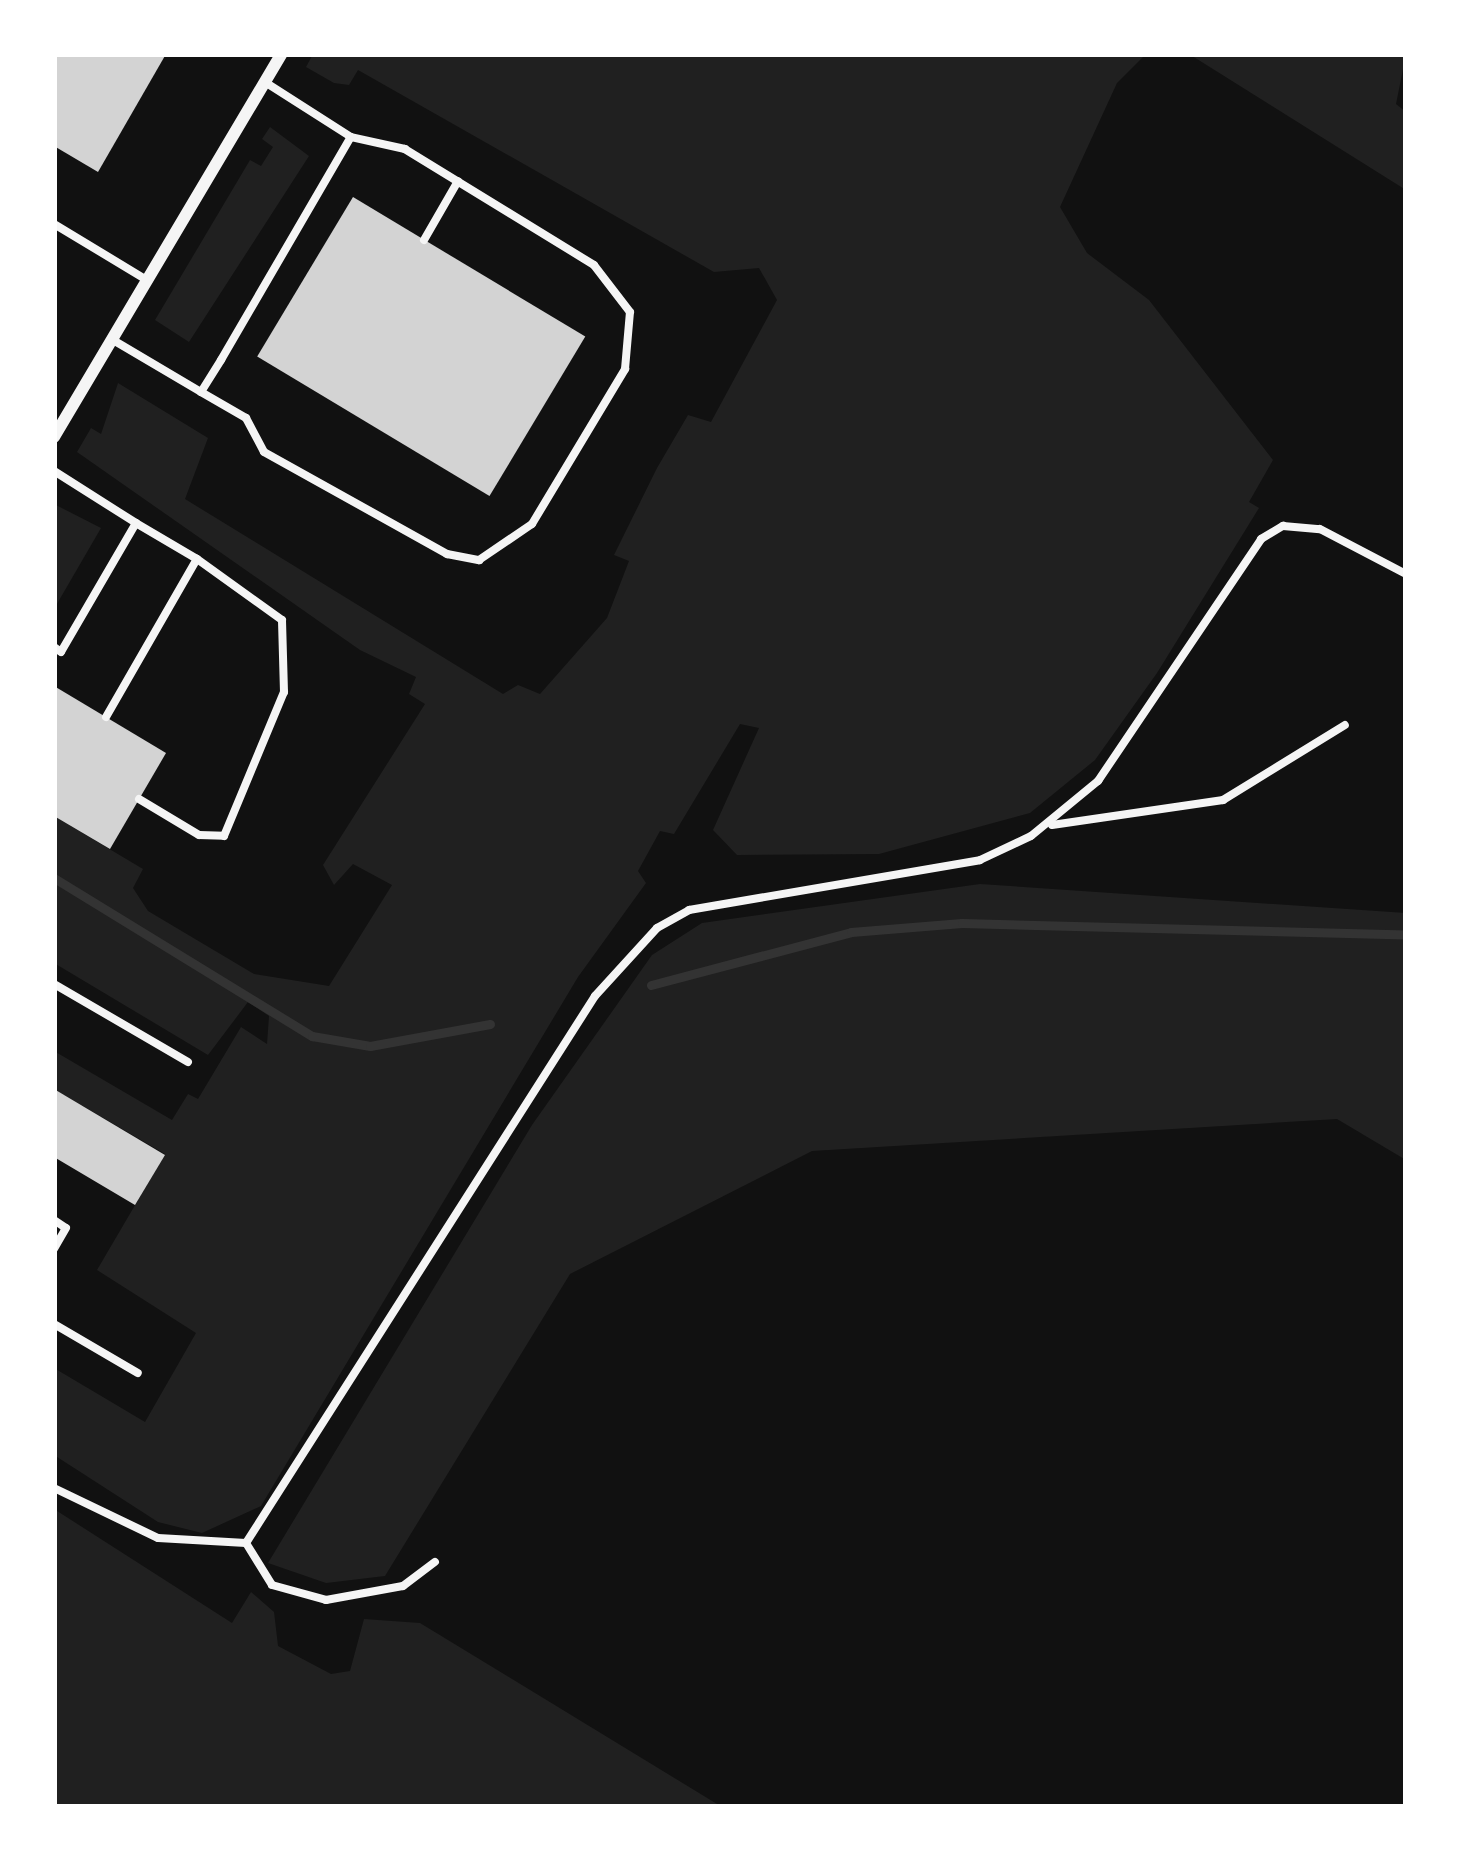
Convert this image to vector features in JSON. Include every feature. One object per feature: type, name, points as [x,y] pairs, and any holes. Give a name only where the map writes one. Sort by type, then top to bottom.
[{"type":"street","points":[[54,437],[281,54]]},
{"type":"lane","points":[[112,339],[246,418],[263,452],[447,554],[478,560],[513,545],[625,369],[634,331],[624,298],[594,265],[405,149],[351,137],[265,82]]},
{"type":"lane","points":[[201,392],[351,137]]},
{"type":"lane","points":[[424,240],[458,181]]},
{"type":"lane","points":[[54,224],[147,280]]},
{"type":"lane","points":[[54,471],[197,559],[282,620],[284,692],[224,836],[199,835],[140,800]]},
{"type":"lane","points":[[54,647],[61,652],[136,523]]},
{"type":"lane","points":[[246,1543],[595,997],[656,928],[707,906],[980,860],[1047,825],[1098,781],[1261,539],[1283,526],[1320,529],[1406,574]]},
{"type":"lane","points":[[106,717],[197,559]]},
{"type":"lane","points":[[1047,825],[1129,822],[1223,800],[1345,725]]},
{"type":"lane","points":[[54,984],[188,1062]]},
{"type":"lane","points":[[54,1220],[66,1228],[54,1249]]},
{"type":"lane","points":[[54,1324],[138,1372]]},
{"type":"lane","points":[[54,1488],[158,1538],[246,1543]]},
{"type":"lane","points":[[246,1543],[272,1586],[326,1600],[403,1586],[435,1562]]},
{"type":"shaded area","points":[[313,54],[1146,54],[1117,83],[1060,207],[1087,253],[1149,300],[1273,460],[1249,502],[1259,508],[1157,673],[1095,760],[1030,813],[879,854],[737,855],[713,830],[759,728],[740,724],[674,834],[660,831],[638,871],[646,883],[578,977],[261,1506],[202,1533],[158,1522],[54,1455],[54,1368],[145,1422],[196,1333],[97,1270],[165,1154],[54,1089],[54,1051],[172,1120],[188,1094],[198,1099],[241,1027],[267,1044],[269,1016],[248,1002],[208,1055],[54,963],[54,816],[143,869],[133,888],[148,911],[254,974],[329,986],[392,885],[353,864],[334,885],[323,865],[425,704],[409,694],[416,677],[360,650],[77,452],[91,428],[101,434],[118,383],[208,438],[185,499],[503,694],[518,685],[540,694],[607,618],[629,561],[614,555],[657,468],[688,415],[711,422],[777,300],[759,268],[714,272],[358,70],[349,85],[334,83],[306,67]]},
{"type":"shaded area","points":[[1189,54],[1406,54],[1396,104],[1406,112],[1406,190]]},
{"type":"shaded area","points":[[270,127],[309,156],[189,342],[155,320],[250,160],[261,166],[273,147],[262,139]]},
{"type":"shaded area","points":[[54,504],[101,528],[54,609]]},
{"type":"shaded area","points":[[980,884],[1406,913],[1406,1160],[1337,1119],[812,1151],[570,1274],[385,1576],[326,1583],[268,1563],[532,1125],[652,955],[702,923]]},
{"type":"shaded area","points":[[54,1509],[232,1623],[251,1592],[274,1612],[278,1646],[331,1674],[350,1671],[364,1619],[420,1623],[722,1807],[54,1807]]},
{"type":"building","points":[[54,54],[166,54],[98,172],[54,146]]},
{"type":"building","points":[[353,197],[585,337],[489,496],[257,356]]},
{"type":"building","points":[[54,686],[166,753],[110,849],[54,816]]},
{"type":"building","points":[[54,1089],[165,1155],[135,1205],[54,1157]]},
{"type":"waterway","points":[[54,878],[312,1036],[370,1046],[490,1024]]},
{"type":"waterway","points":[[651,985],[851,932],[962,923],[1406,935]]}]
